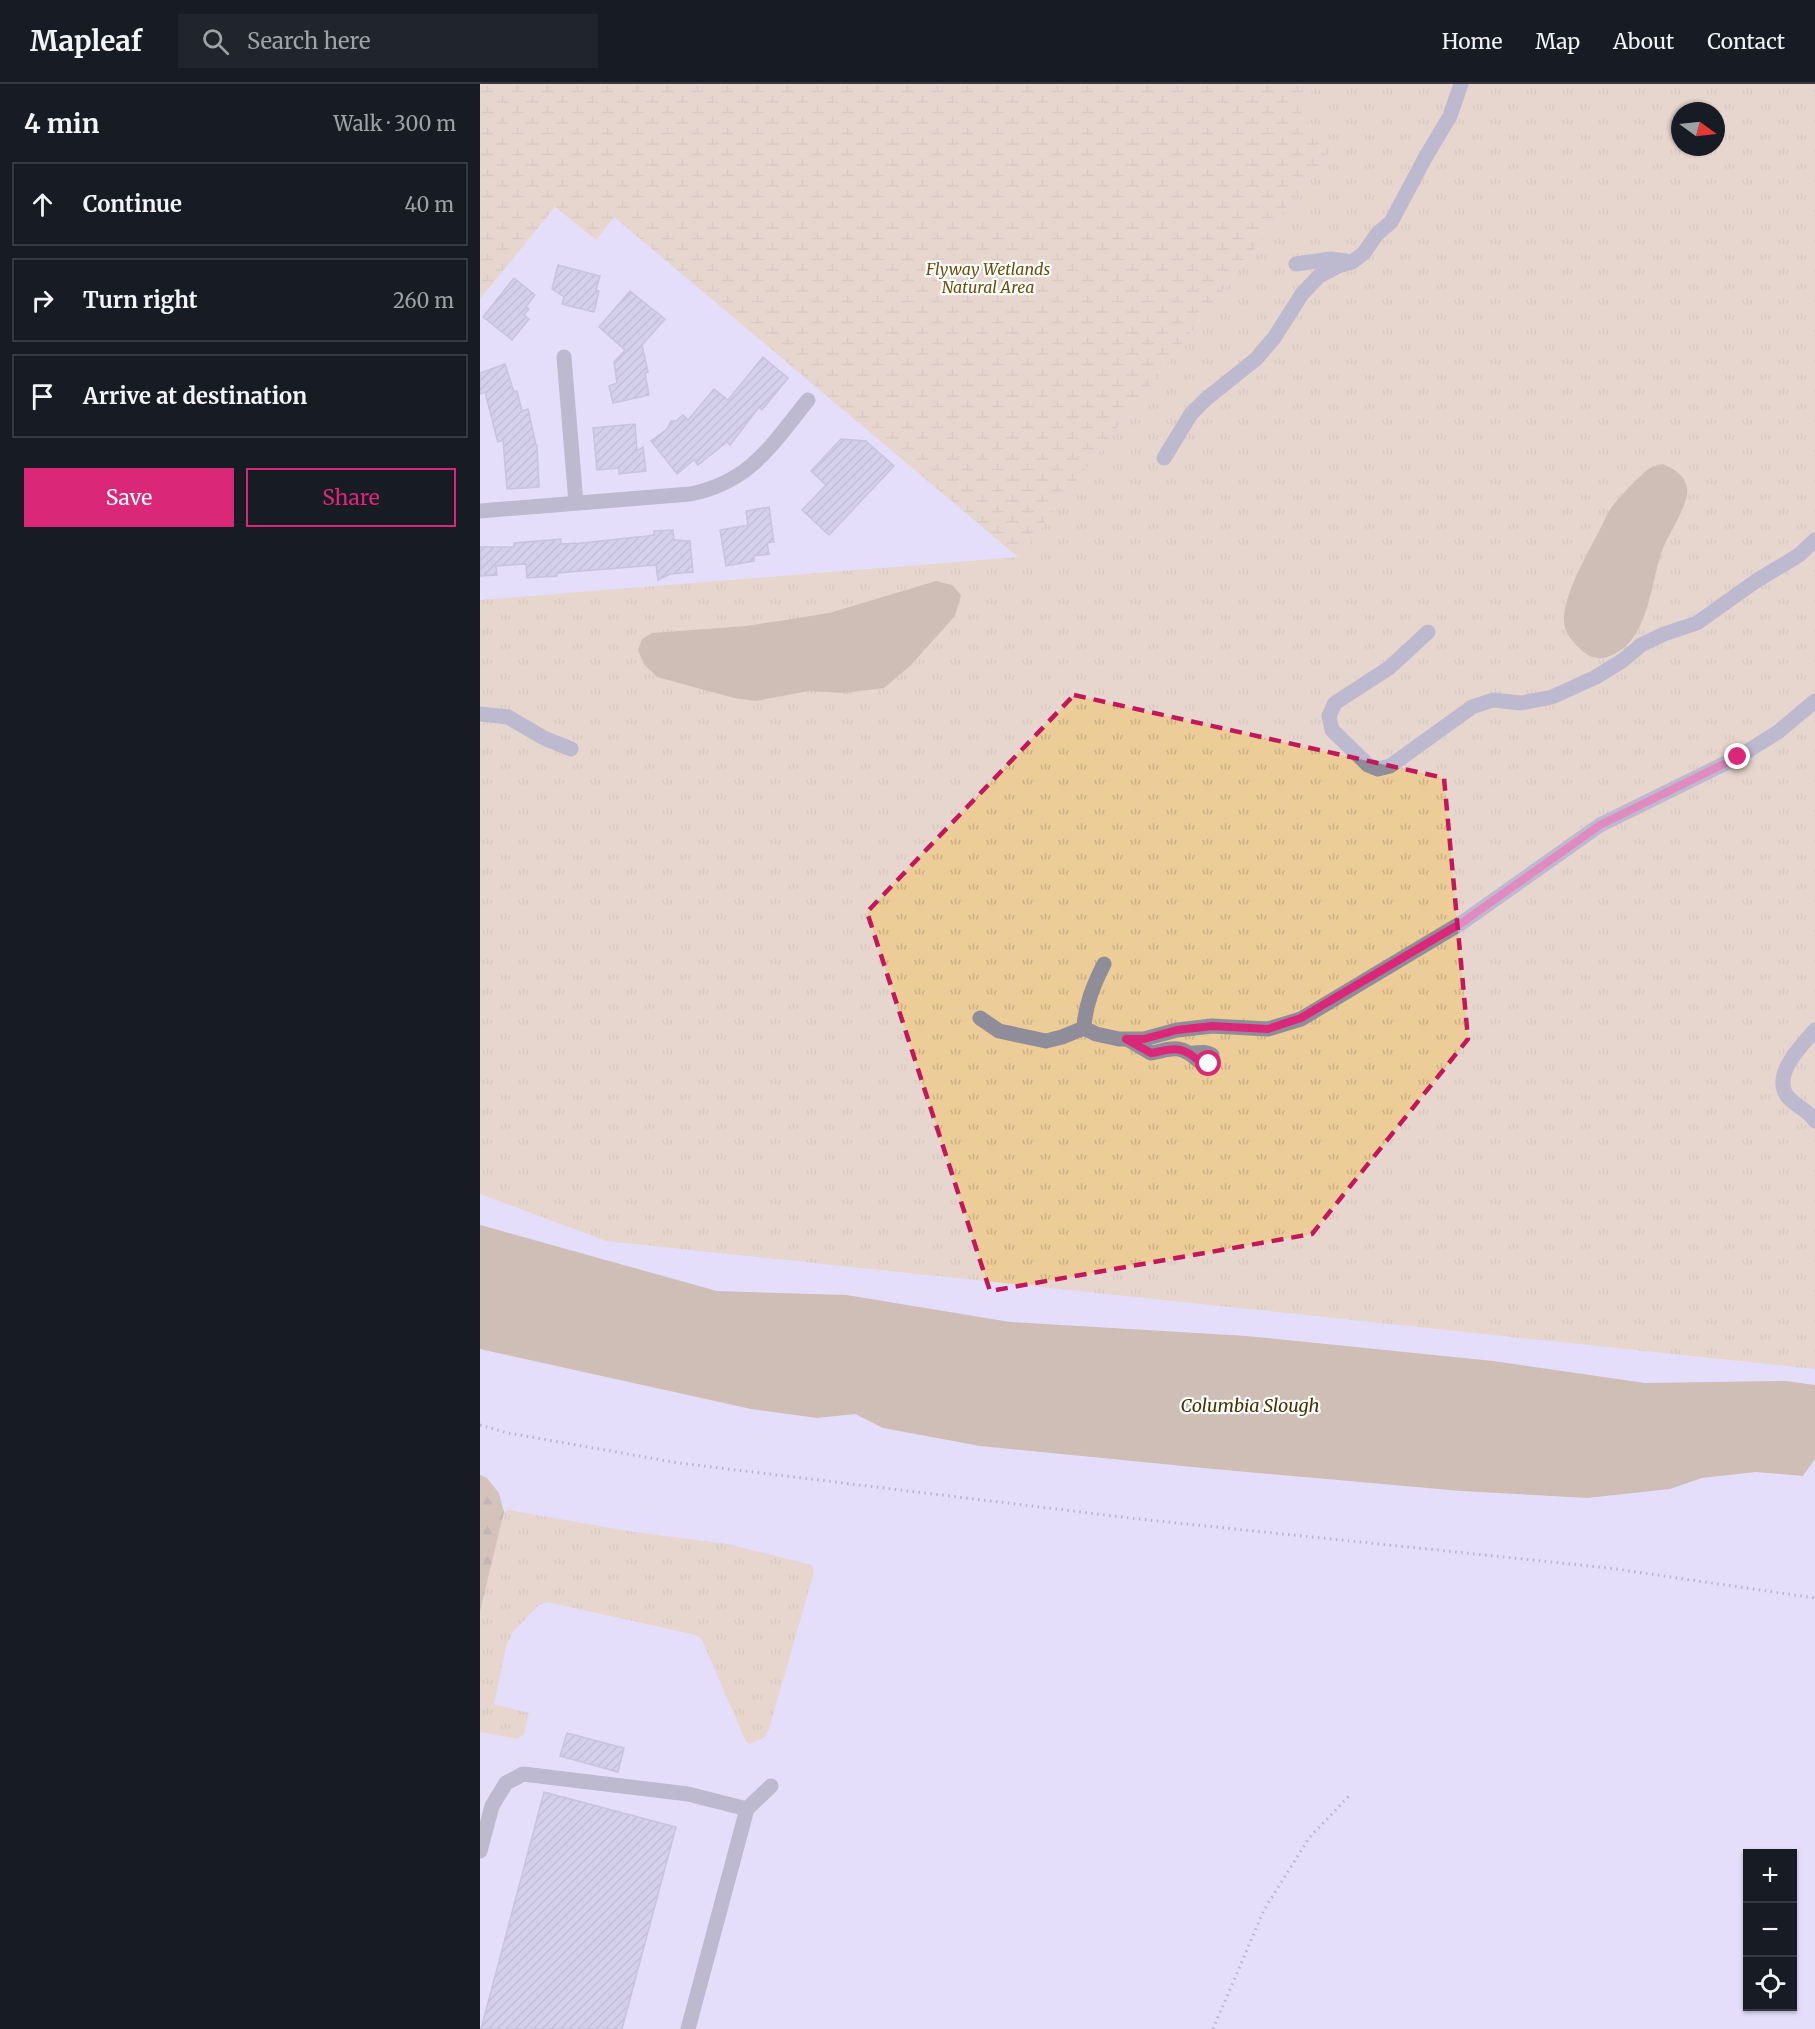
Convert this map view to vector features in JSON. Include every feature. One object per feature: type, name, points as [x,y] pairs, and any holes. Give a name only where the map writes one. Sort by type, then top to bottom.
[{"type":"street","points":[[1164,458],[1191,414],[1256,359],[1274,338],[1302,294],[1319,276],[1352,262],[1364,253],[1377,234],[1391,222],[1450,116],[1461,84]]},
{"type":"street","points":[[1296,264],[1331,259],[1352,262]]},
{"type":"street","points":[[564,357],[576,503]]},
{"type":"street","points":[[480,511],[690,494],[708,490],[731,481],[751,467],[808,400]]},
{"type":"street","points":[[1428,632],[1389,668],[1335,703],[1329,716],[1332,730],[1368,765],[1378,769],[1390,766],[1472,707],[1493,700],[1521,703],[1552,697],[1596,677],[1649,642],[1664,634],[1697,623],[1756,581],[1799,555],[1815,540]]},
{"type":"street","points":[[980,1018],[999,1031],[1046,1041],[1084,1028],[1096,1034],[1126,1039],[1144,1039],[1177,1030],[1212,1026],[1268,1029],[1301,1018],[1463,922],[1600,825],[1738,757],[1778,732],[1815,701]]},
{"type":"street","points":[[480,714],[508,717],[544,738],[571,749]]},
{"type":"street","points":[[1084,1028],[1085,1014],[1095,982],[1104,964]]},
{"type":"street","points":[[1815,1030],[1795,1053],[1786,1069],[1783,1082],[1786,1094],[1815,1121]]},
{"type":"street","points":[[1126,1039],[1151,1053],[1169,1048],[1189,1053]]},
{"type":"street","points":[[480,1851],[492,1806],[506,1783],[523,1774],[687,1794],[747,1809]]},
{"type":"street","points":[[688,2029],[747,1809],[771,1786]]},
{"type":"path","points":[[480,1425],[508,1433],[679,1463],[1131,1518],[1609,1568],[1815,1598]]},
{"type":"path","points":[[1213,2029],[1264,1910],[1309,1838],[1348,1796]]},
{"type":"highlighted area","points":[[1074,695],[1444,778],[1468,1039],[1312,1234],[990,1291],[867,912]]},
{"type":"green space","name":"Flyway Wetlands Natural Area","points":[[480,84],[1315,84],[1300,116],[1334,146],[1018,557],[614,217],[596,240],[555,207],[480,299]]},
{"type":"green space","points":[[1315,84],[1815,84],[1815,1369],[606,1241],[480,1194],[480,600],[1018,557],[1334,146],[1300,116]]},
{"type":"green space","points":[[480,1475],[487,1478],[499,1493],[504,1512],[480,1612]]},
{"type":"green space","points":[[508,1510],[634,1532],[728,1544],[812,1565],[814,1572],[765,1737],[750,1744],[746,1742],[702,1640],[696,1635],[547,1602],[539,1605],[512,1633],[506,1647],[494,1704],[529,1713],[524,1734],[517,1739],[480,1732],[480,1612],[504,1512]]},
{"type":"water","points":[[1663,464],[1681,476],[1686,483],[1687,494],[1682,510],[1662,551],[1646,611],[1633,638],[1623,649],[1604,658],[1593,657],[1580,649],[1567,631],[1564,615],[1569,594],[1612,507],[1646,471]]},
{"type":"water","points":[[936,581],[952,585],[961,595],[955,616],[911,665],[884,688],[844,693],[809,691],[756,701],[734,698],[657,677],[644,664],[638,650],[642,639],[652,633],[746,626],[829,613]]},
{"type":"water","name":"Columbia Slough","points":[[480,1225],[717,1291],[847,1295],[1010,1322],[1247,1336],[1493,1361],[1645,1383],[1786,1381],[1815,1385],[1815,1459],[1803,1476],[1756,1472],[1702,1478],[1670,1489],[1587,1498],[1461,1491],[980,1446],[883,1428],[855,1414],[817,1418],[751,1409],[480,1349]]},
{"type":"building","points":[[558,265],[600,276],[594,312],[562,304],[564,297],[552,289]]},
{"type":"building","points":[[514,278],[535,295],[526,307],[529,309],[524,315],[529,319],[512,340],[483,317]]},
{"type":"building","points":[[630,291],[665,319],[642,345],[648,372],[645,373],[649,395],[613,403],[609,386],[617,383],[614,362],[625,350],[599,327]]},
{"type":"building","points":[[763,357],[788,378],[762,410],[759,407],[730,445],[727,442],[698,465],[694,460],[677,474],[651,441],[667,429],[671,421],[676,421],[683,415],[688,420],[714,389],[728,400]]},
{"type":"building","points":[[505,364],[514,392],[517,391],[522,411],[528,409],[537,445],[539,487],[507,489],[503,440],[498,442],[485,392],[480,394],[480,373]]},
{"type":"building","points":[[635,424],[637,451],[643,447],[646,471],[619,474],[619,468],[597,470],[593,428]]},
{"type":"building","points":[[841,439],[866,441],[894,466],[829,535],[802,510],[826,485],[811,471]]},
{"type":"building","points":[[769,507],[774,542],[767,543],[769,554],[754,556],[754,561],[726,566],[720,530],[748,525],[746,511]]},
{"type":"building","points":[[673,530],[674,540],[690,541],[693,572],[670,574],[658,580],[656,565],[557,573],[557,576],[527,578],[526,564],[496,566],[497,575],[480,576],[480,547],[514,547],[514,543],[561,539],[561,544],[581,543],[647,536],[654,535],[654,531]]},
{"type":"building","points":[[567,1733],[624,1748],[618,1772],[560,1756]]},
{"type":"building","points":[[544,1792],[676,1827],[622,2029],[481,2029]]},
{"type":"route","points":[[1209,1064],[1199,1062],[1189,1053],[1174,1049],[1151,1053],[1126,1039],[1144,1039],[1177,1030],[1212,1026],[1268,1029],[1301,1018],[1463,922],[1600,825],[1738,757]]}]
